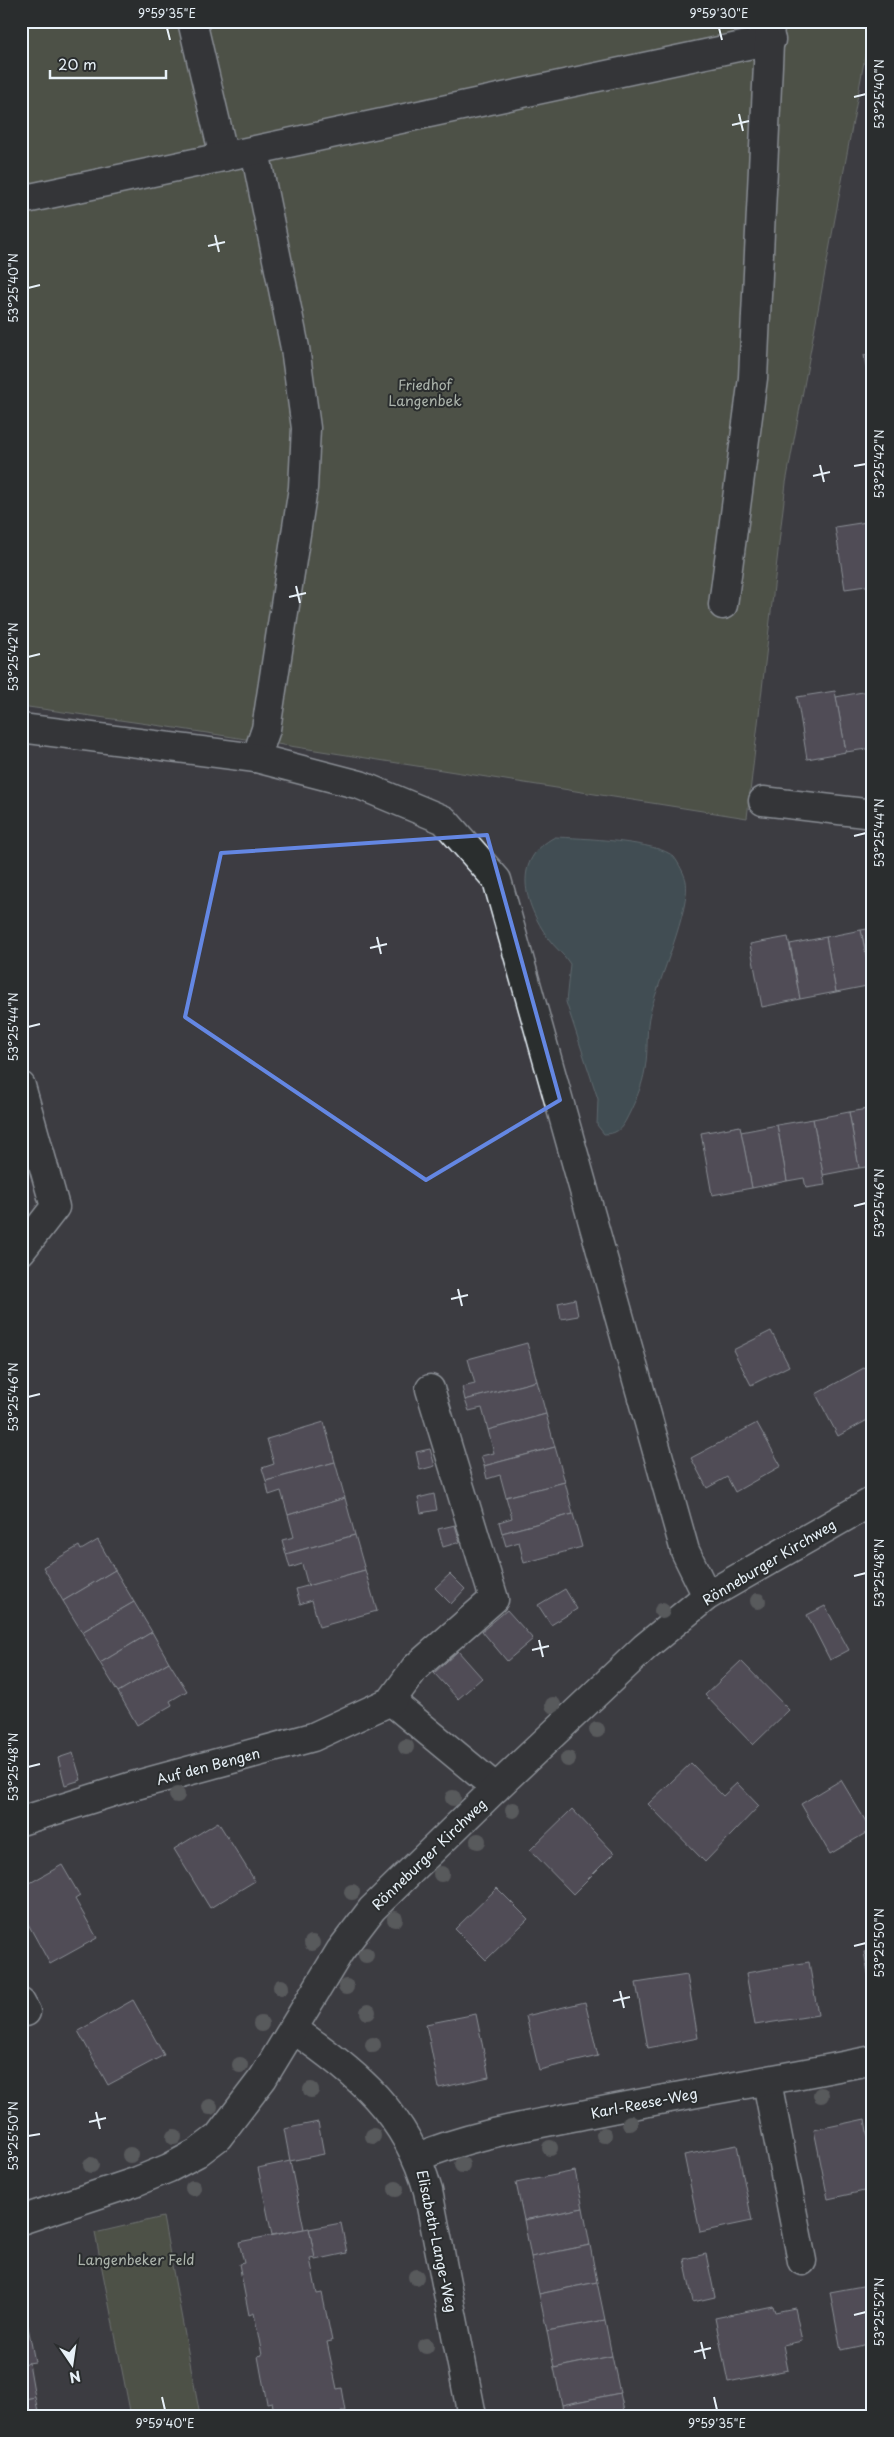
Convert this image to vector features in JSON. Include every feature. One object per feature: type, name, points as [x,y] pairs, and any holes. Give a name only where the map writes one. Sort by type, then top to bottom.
[{"type":"street","points":[[192,21],[224,157]]},
{"type":"street","points":[[21,200],[224,157],[770,31],[753,378],[723,605]]},
{"type":"street","points":[[255,150],[296,348],[306,428],[303,488],[266,729],[256,758]]},
{"type":"street","points":[[21,728],[256,758],[360,785],[444,820],[497,880],[685,1551],[707,1596]]},
{"type":"street","points":[[763,801],[873,814]]},
{"type":"street","points":[[21,1086],[55,1207],[21,1251]]},
{"type":"street","name":"Auf den Bengen","points":[[21,1821],[129,1787],[313,1737],[391,1701],[415,1668],[494,1599],[430,1389]]},
{"type":"street","name":"Rönneburger Kirchweg","points":[[21,2220],[135,2182],[170,2168],[196,2153],[218,2137],[263,2078],[340,1951],[372,1909],[496,1788],[645,1647],[707,1596],[873,1501]]},
{"type":"street","points":[[391,1701],[496,1788]]},
{"type":"street","name":"Elisabeth-Lange-Weg","points":[[293,2029],[328,2053],[364,2083],[399,2126],[418,2157],[428,2191],[472,2416]]},
{"type":"street","name":"Karl-Reese-Weg","points":[[418,2157],[447,2145],[510,2129],[688,2094],[767,2082],[873,2060]]},
{"type":"street","points":[[767,2082],[802,2261]]},
{"type":"highlighted area","points":[[487,835],[560,1100],[426,1180],[185,1017],[221,853]]},
{"type":"green space","name":"Friedhof Langenbek","points":[[21,21],[873,21],[873,46],[866,51],[786,483],[747,818],[169,727],[21,706]]},
{"type":"green space","name":"Langenbeker Feld","points":[[163,2217],[200,2416],[131,2416],[95,2233]]},
{"type":"water","points":[[555,837],[618,841],[652,847],[666,852],[676,859],[686,881],[684,909],[650,1013],[646,1062],[642,1082],[636,1100],[623,1125],[614,1133],[609,1134],[604,1134],[597,1125],[598,1099],[566,1002],[570,964],[551,942],[540,925],[528,897],[527,870],[532,858],[541,847]]},
{"type":"building","points":[[873,354],[873,405],[864,355]]},
{"type":"building","points":[[873,521],[873,585],[845,589],[835,527]]},
{"type":"building","points":[[873,690],[873,748],[846,752],[836,697]]},
{"type":"building","points":[[835,691],[846,752],[807,759],[797,697]]},
{"type":"building","points":[[873,928],[873,985],[872,985],[861,930]]},
{"type":"building","points":[[861,930],[872,985],[836,992],[826,937]]},
{"type":"building","points":[[788,937],[800,999],[762,1007],[750,944]]},
{"type":"building","points":[[826,937],[836,992],[800,999],[790,944]]},
{"type":"building","points":[[873,1108],[873,1166],[859,1168],[849,1112]]},
{"type":"building","points":[[849,1112],[859,1168],[823,1175],[813,1119]]},
{"type":"building","points":[[813,1119],[825,1185],[806,1188],[804,1178],[787,1181],[777,1125]]},
{"type":"building","points":[[777,1125],[787,1181],[752,1188],[741,1132]]},
{"type":"building","points":[[740,1126],[752,1188],[712,1195],[701,1133]]},
{"type":"building","points":[[575,1299],[578,1316],[561,1319],[558,1303]]},
{"type":"building","points":[[771,1331],[789,1366],[751,1385],[733,1350]]},
{"type":"building","points":[[527,1343],[537,1381],[465,1400],[462,1387],[475,1384],[468,1359]]},
{"type":"building","points":[[873,1363],[873,1417],[838,1436],[816,1394]]},
{"type":"building","points":[[537,1381],[546,1414],[488,1430],[482,1408],[469,1411],[465,1400]]},
{"type":"building","points":[[546,1414],[555,1447],[484,1466],[481,1456],[494,1453],[488,1430]]},
{"type":"building","points":[[324,1422],[335,1462],[266,1481],[262,1468],[274,1464],[267,1439]]},
{"type":"building","points":[[757,1423],[781,1466],[735,1492],[727,1477],[707,1488],[691,1458]]},
{"type":"building","points":[[555,1447],[565,1482],[506,1497],[500,1475],[487,1479],[484,1466]]},
{"type":"building","points":[[430,1449],[435,1466],[420,1470],[416,1452]]},
{"type":"building","points":[[335,1462],[345,1498],[288,1515],[281,1491],[269,1495],[266,1481]]},
{"type":"building","points":[[565,1482],[573,1514],[502,1533],[499,1522],[512,1518],[506,1497]]},
{"type":"building","points":[[434,1494],[437,1510],[421,1513],[418,1498]]},
{"type":"building","points":[[345,1498],[355,1535],[286,1554],[282,1540],[294,1537],[288,1515]]},
{"type":"building","points":[[573,1514],[582,1547],[524,1563],[519,1542],[506,1546],[502,1533]]},
{"type":"building","points":[[455,1525],[460,1542],[443,1547],[438,1529]]},
{"type":"building","points":[[355,1535],[365,1570],[308,1586],[302,1564],[290,1568],[286,1554]]},
{"type":"building","points":[[98,1540],[115,1570],[63,1601],[43,1567],[79,1546],[81,1550]]},
{"type":"building","points":[[115,1570],[134,1602],[82,1632],[63,1601]]},
{"type":"building","points":[[365,1570],[377,1611],[319,1627],[312,1600],[300,1604],[296,1589]]},
{"type":"building","points":[[450,1574],[465,1589],[451,1604],[435,1588]]},
{"type":"building","points":[[565,1589],[577,1609],[551,1625],[538,1605]]},
{"type":"building","points":[[134,1602],[152,1632],[100,1663],[82,1632]]},
{"type":"building","points":[[825,1606],[849,1650],[830,1660],[807,1615]]},
{"type":"building","points":[[507,1610],[533,1639],[507,1661],[482,1631]]},
{"type":"building","points":[[152,1632],[169,1662],[118,1692],[100,1663]]},
{"type":"building","points":[[458,1651],[482,1678],[458,1699],[434,1673]]},
{"type":"building","points":[[741,1661],[789,1710],[753,1745],[705,1695]]},
{"type":"building","points":[[169,1662],[187,1691],[170,1701],[172,1705],[137,1725],[118,1692]]},
{"type":"building","points":[[73,1753],[81,1780],[65,1785],[58,1758]]},
{"type":"building","points":[[691,1763],[723,1796],[737,1783],[759,1806],[705,1862],[648,1804]]},
{"type":"building","points":[[841,1780],[871,1830],[830,1854],[801,1804]]},
{"type":"building","points":[[572,1809],[614,1853],[573,1894],[530,1850]]},
{"type":"building","points":[[218,1822],[255,1881],[210,1908],[174,1849]]},
{"type":"building","points":[[62,1865],[80,1896],[75,1899],[97,1938],[50,1964],[21,1911],[21,1888]]},
{"type":"building","points":[[497,1888],[528,1919],[486,1960],[455,1929]]},
{"type":"building","points":[[873,1950],[873,1999],[864,1952]]},
{"type":"building","points":[[809,1962],[818,2015],[755,2025],[746,1973]]},
{"type":"building","points":[[687,1975],[698,2038],[648,2048],[636,1983]]},
{"type":"building","points":[[133,2000],[164,2055],[108,2085],[78,2031]]},
{"type":"building","points":[[585,2002],[598,2056],[539,2070],[526,2016]]},
{"type":"building","points":[[476,2014],[489,2077],[439,2088],[426,2024]]},
{"type":"building","points":[[865,2119],[873,2169],[873,2189],[828,2199],[814,2130]]},
{"type":"building","points":[[318,2122],[324,2154],[290,2161],[284,2129]]},
{"type":"building","points":[[737,2145],[752,2221],[700,2232],[684,2155]]},
{"type":"building","points":[[290,2161],[304,2229],[272,2235],[258,2168]]},
{"type":"building","points":[[575,2171],[583,2208],[524,2220],[516,2183]]},
{"type":"building","points":[[583,2208],[590,2245],[531,2257],[524,2220]]},
{"type":"building","points":[[341,2223],[347,2253],[315,2260],[309,2229]]},
{"type":"building","points":[[309,2228],[315,2258],[310,2259],[317,2294],[322,2293],[332,2341],[327,2342],[337,2389],[342,2388],[346,2411],[341,2411],[342,2416],[275,2416],[272,2402],[267,2403],[258,2356],[262,2355],[254,2313],[249,2315],[239,2264],[244,2263],[239,2242]]},
{"type":"building","points":[[590,2245],[597,2282],[539,2294],[531,2257]]},
{"type":"building","points":[[706,2254],[715,2297],[693,2302],[684,2259]]},
{"type":"building","points":[[597,2282],[605,2320],[547,2331],[539,2294]]},
{"type":"building","points":[[873,2284],[873,2343],[841,2350],[830,2292]]},
{"type":"building","points":[[21,2291],[28,2327],[21,2328]]},
{"type":"building","points":[[773,2306],[775,2312],[795,2308],[802,2341],[783,2345],[788,2370],[728,2382],[715,2318]]},
{"type":"building","points":[[605,2320],[612,2356],[554,2368],[547,2331]]},
{"type":"building","points":[[28,2327],[35,2362],[21,2364],[21,2328]]},
{"type":"building","points":[[612,2356],[620,2393],[562,2405],[554,2368]]},
{"type":"building","points":[[29,2363],[35,2397],[21,2400],[21,2364]]},
{"type":"building","points":[[620,2393],[625,2416],[564,2416],[562,2405]]},
{"type":"building","points":[[35,2397],[39,2416],[21,2416],[21,2400]]}]
